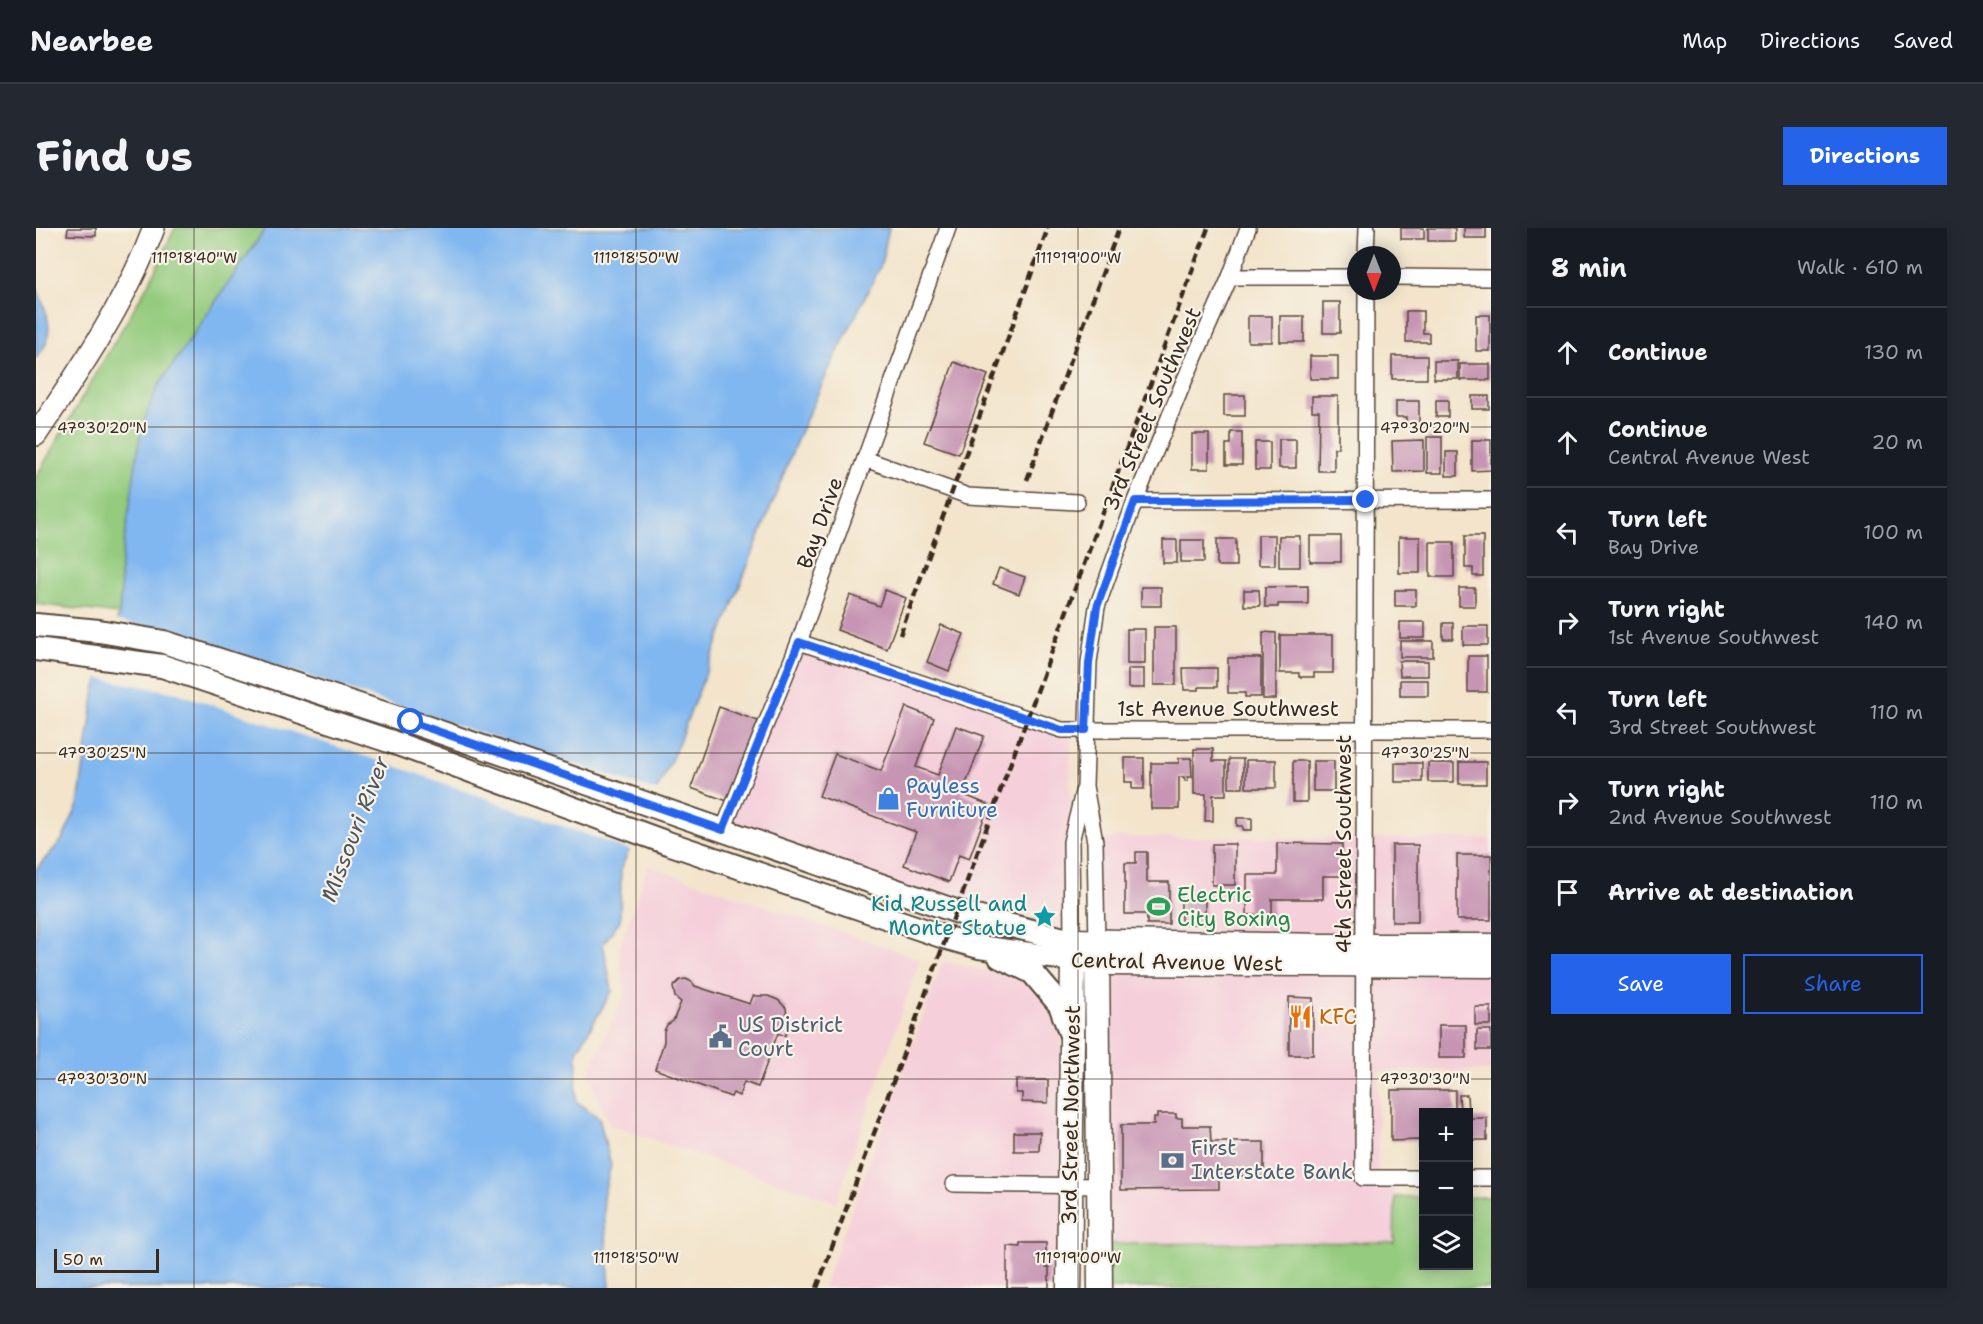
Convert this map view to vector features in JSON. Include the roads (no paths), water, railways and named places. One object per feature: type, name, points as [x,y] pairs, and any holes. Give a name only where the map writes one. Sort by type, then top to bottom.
[{"type":"highway","name":"Central Avenue West","points":[[1364,956],[1491,946]]},
{"type":"highway","name":"Central Avenue West","points":[[1073,951],[1364,956],[1491,965]]},
{"type":"highway","name":"3rd Street Northwest","points":[[1069,1288],[1073,951]]},
{"type":"highway","name":"3rd Street Northwest","points":[[1098,953],[1100,1288]]},
{"type":"main road","points":[[36,435],[110,319],[143,258],[154,228]]},
{"type":"main road","name":"Central Avenue West","points":[[36,625],[99,631],[164,642],[411,722],[1073,951]]},
{"type":"main road","name":"Central Avenue West","points":[[36,649],[162,666],[392,742],[665,842],[947,938],[979,947],[1073,951]]},
{"type":"main road","points":[[979,947],[1032,972],[1060,1005],[1072,1036]]},
{"type":"street","name":"Bay Drive","points":[[723,830],[799,642],[948,228]]},
{"type":"street","name":"3rd Street Southwest","points":[[1098,953],[1095,842],[1085,786],[1089,663],[1097,607],[1135,501],[1230,277],[1248,228]]},
{"type":"street","points":[[1366,246],[1367,228]]},
{"type":"street","points":[[1230,277],[1347,277]]},
{"type":"street","points":[[1401,278],[1491,278]]},
{"type":"street","name":"4th Street Southwest","points":[[1366,300],[1363,1178],[1419,1178]]},
{"type":"street","points":[[865,459],[968,496],[1077,501]]},
{"type":"street","points":[[1135,501],[1491,500]]},
{"type":"street","name":"1st Avenue Southwest","points":[[799,642],[1062,730],[1491,730]]},
{"type":"street","name":"3rd Street Southwest","points":[[1073,951],[1071,842],[1085,786]]},
{"type":"street","points":[[1473,1178],[1491,1178]]},
{"type":"street","points":[[954,1184],[1100,1186]]},
{"type":"water","name":"Missouri River","points":[[266,228],[889,228],[881,265],[799,435],[676,749],[621,868],[620,920],[603,944],[612,991],[577,1051],[576,1101],[599,1118],[611,1165],[603,1197],[610,1288],[36,1288],[36,869],[62,840],[78,805],[95,690],[119,614],[120,570],[141,429],[157,388]]},
{"type":"water","points":[[36,286],[47,314],[49,332],[43,349],[36,358]]},
{"type":"railway","points":[[900,635],[1048,228]]},
{"type":"railway","points":[[1027,480],[1119,228]]},
{"type":"railway","points":[[817,1288],[1208,228]]},
{"type":"place","name":"Payless Furniture","points":[[888,798]]},
{"type":"place","name":"Electric City Boxing","points":[[1159,907]]},
{"type":"place","name":"Kid Russell and Monte Statue","points":[[1045,916]]},
{"type":"place","name":"KFC","points":[[1301,1017]]},
{"type":"place","name":"US District Court","points":[[720,1037]]},
{"type":"place","name":"First Interstate Bank","points":[[1173,1160]]}]
